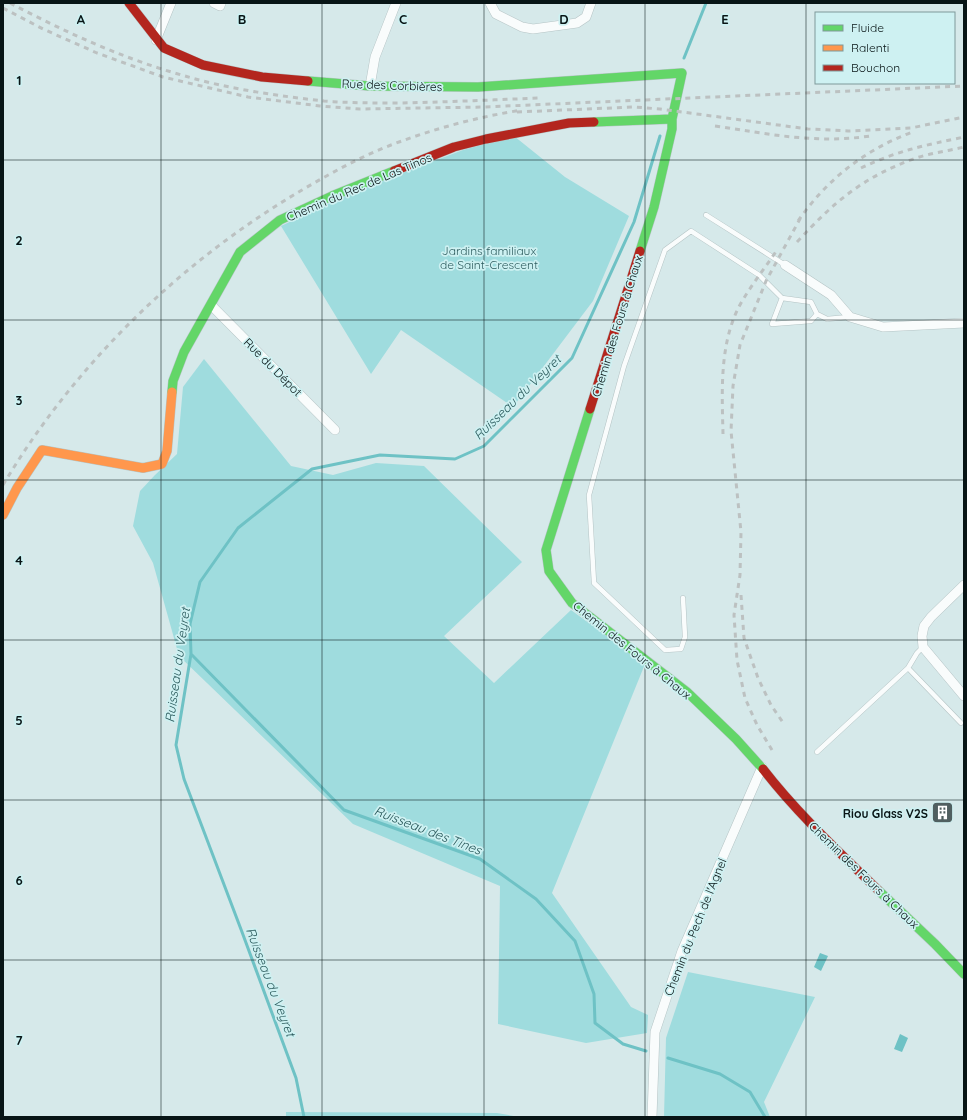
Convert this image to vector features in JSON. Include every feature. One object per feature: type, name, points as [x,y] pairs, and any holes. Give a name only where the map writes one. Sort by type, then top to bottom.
[{"type":"street","name":"Rue des Corbières","points":[[130,3],[156,40],[164,48],[204,65],[262,76],[370,86],[478,87],[682,73]]},
{"type":"street","points":[[156,40],[171,3]]},
{"type":"street","points":[[214,3],[220,6],[221,3]]},
{"type":"street","points":[[370,86],[375,57],[396,3]]},
{"type":"street","points":[[490,3],[496,14],[522,27],[533,29],[577,23],[586,17],[591,3]]},
{"type":"street","name":"Chemin des Fours à Chaux","points":[[682,73],[672,119],[672,129],[654,207],[546,550],[549,571],[572,603],[687,692],[736,739],[762,767],[782,793],[839,852],[935,944],[964,974]]},
{"type":"street","name":"Chemin du Rec de Las Tinos","points":[[3,515],[17,488],[42,450],[144,468],[162,464],[167,451],[173,381],[184,352],[212,305],[240,252],[280,220],[332,196],[454,147],[486,138],[569,123],[672,119]]},
{"type":"street","points":[[785,265],[831,295],[850,317],[883,327],[964,323]]},
{"type":"street","name":"Rue du Dépot","points":[[212,305],[335,430]]},
{"type":"street","points":[[964,585],[931,617],[924,626],[922,636],[923,647],[964,696]]},
{"type":"street","name":"Chemin du Pech de l'Agnel","points":[[652,1117],[655,1032],[682,951],[762,767]]},
{"type":"lane","points":[[706,215],[785,265]]},
{"type":"lane","points":[[683,598],[685,637],[681,649],[665,650],[594,583],[589,495],[624,366],[665,250],[691,231],[759,275],[782,298],[811,302],[817,314],[827,319],[850,317]]},
{"type":"lane","points":[[782,298],[772,324],[811,321],[817,314]]},
{"type":"lane","points":[[817,752],[908,668],[917,653],[923,647]]},
{"type":"lane","points":[[908,668],[961,723]]},
{"type":"green space","name":"Jardins familiaux de Saint-Crescent","points":[[514,136],[565,177],[629,216],[593,301],[513,407],[401,330],[371,374],[281,226],[357,190],[463,150]]},
{"type":"green space","points":[[204,359],[291,466],[333,475],[376,463],[424,466],[522,562],[444,636],[494,683],[571,610],[645,664],[552,893],[631,1007],[648,1015],[647,1033],[586,1043],[498,1024],[500,886],[353,824],[179,656],[153,563],[133,526],[140,491],[177,454],[183,387]]},
{"type":"green space","points":[[688,972],[815,997],[764,1102],[770,1117],[664,1117],[666,1038]]},
{"type":"green space","points":[[286,1112],[497,1113],[519,1117],[286,1117]]},
{"type":"shaded area","points":[[820,953],[828,956],[821,971],[814,967]]},
{"type":"shaded area","points":[[900,1034],[908,1038],[902,1052],[894,1049]]},
{"type":"waterway","name":"Ruisseau du Veyret","points":[[684,58],[706,3]]},
{"type":"waterway","name":"Ruisseau du Veyret","points":[[304,1117],[296,1078],[184,779],[176,745],[191,654],[190,624],[200,582],[238,528],[312,469],[380,455],[455,459],[484,446],[572,358],[634,222],[660,136]]},
{"type":"waterway","name":"Ruisseau des Tines","points":[[191,654],[344,810],[480,859],[536,899],[575,941],[594,994],[595,1023],[623,1044],[646,1051]]},
{"type":"waterway","name":"Ruisseau des Tines","points":[[668,1058],[720,1074],[750,1092],[765,1117]]},
{"type":"railway","points":[[10,3],[95,44],[140,62],[201,81],[254,92],[324,101],[362,103],[417,103],[538,98]]},
{"type":"railway","points":[[3,8],[43,29],[97,53],[163,77],[248,97],[320,106],[360,109],[484,107],[964,86]]},
{"type":"railway","points":[[517,112],[634,107],[660,109],[808,129],[848,131],[911,128],[964,117]]},
{"type":"railway","points":[[3,485],[32,440],[63,398],[97,357],[134,319],[173,283],[214,249],[257,218],[302,190],[335,171],[368,155],[407,139],[439,129],[488,116],[522,110]]},
{"type":"railway","points":[[715,126],[792,137],[831,139],[870,136]]},
{"type":"railway","points":[[798,221],[822,191],[849,167],[880,147],[915,131]]},
{"type":"railway","points":[[861,168],[899,153],[964,137]]},
{"type":"railway","points":[[797,242],[837,202],[880,173],[916,158],[964,147]]},
{"type":"railway","points":[[772,750],[757,725],[745,698],[737,660],[734,615],[740,575],[741,532],[731,431],[733,386],[740,345],[766,281],[801,217]]},
{"type":"railway","points":[[723,434],[723,367],[729,334],[741,303],[777,250]]},
{"type":"railway","points":[[741,595],[744,638],[758,678],[771,705],[784,724]]},
{"type":"traffic: fast","points":[[308,81],[370,86],[478,87],[682,73],[672,119],[672,129],[654,207],[640,251]]},
{"type":"traffic: fast","points":[[594,122],[672,119]]},
{"type":"traffic: fast","points":[[172,392],[173,381],[184,352],[240,252],[280,220],[332,196],[394,171]]},
{"type":"traffic: fast","points":[[590,409],[546,550],[549,571],[572,603],[687,692],[736,739],[763,769]]},
{"type":"traffic: fast","points":[[878,890],[964,974]]},
{"type":"traffic: slow","points":[[3,515],[17,488],[42,450],[143,468],[162,464],[167,451],[172,392]]},
{"type":"traffic: jam","points":[[129,3],[164,48],[203,65],[262,77],[308,81]]},
{"type":"traffic: jam","points":[[394,171],[454,147],[486,139],[569,123],[594,122]]},
{"type":"traffic: jam","points":[[590,409],[640,251]]},
{"type":"traffic: jam","points":[[763,769],[804,816],[878,890]]},
{"type":"place","name":"Riou Glass V2S","points":[[943,813]]}]
